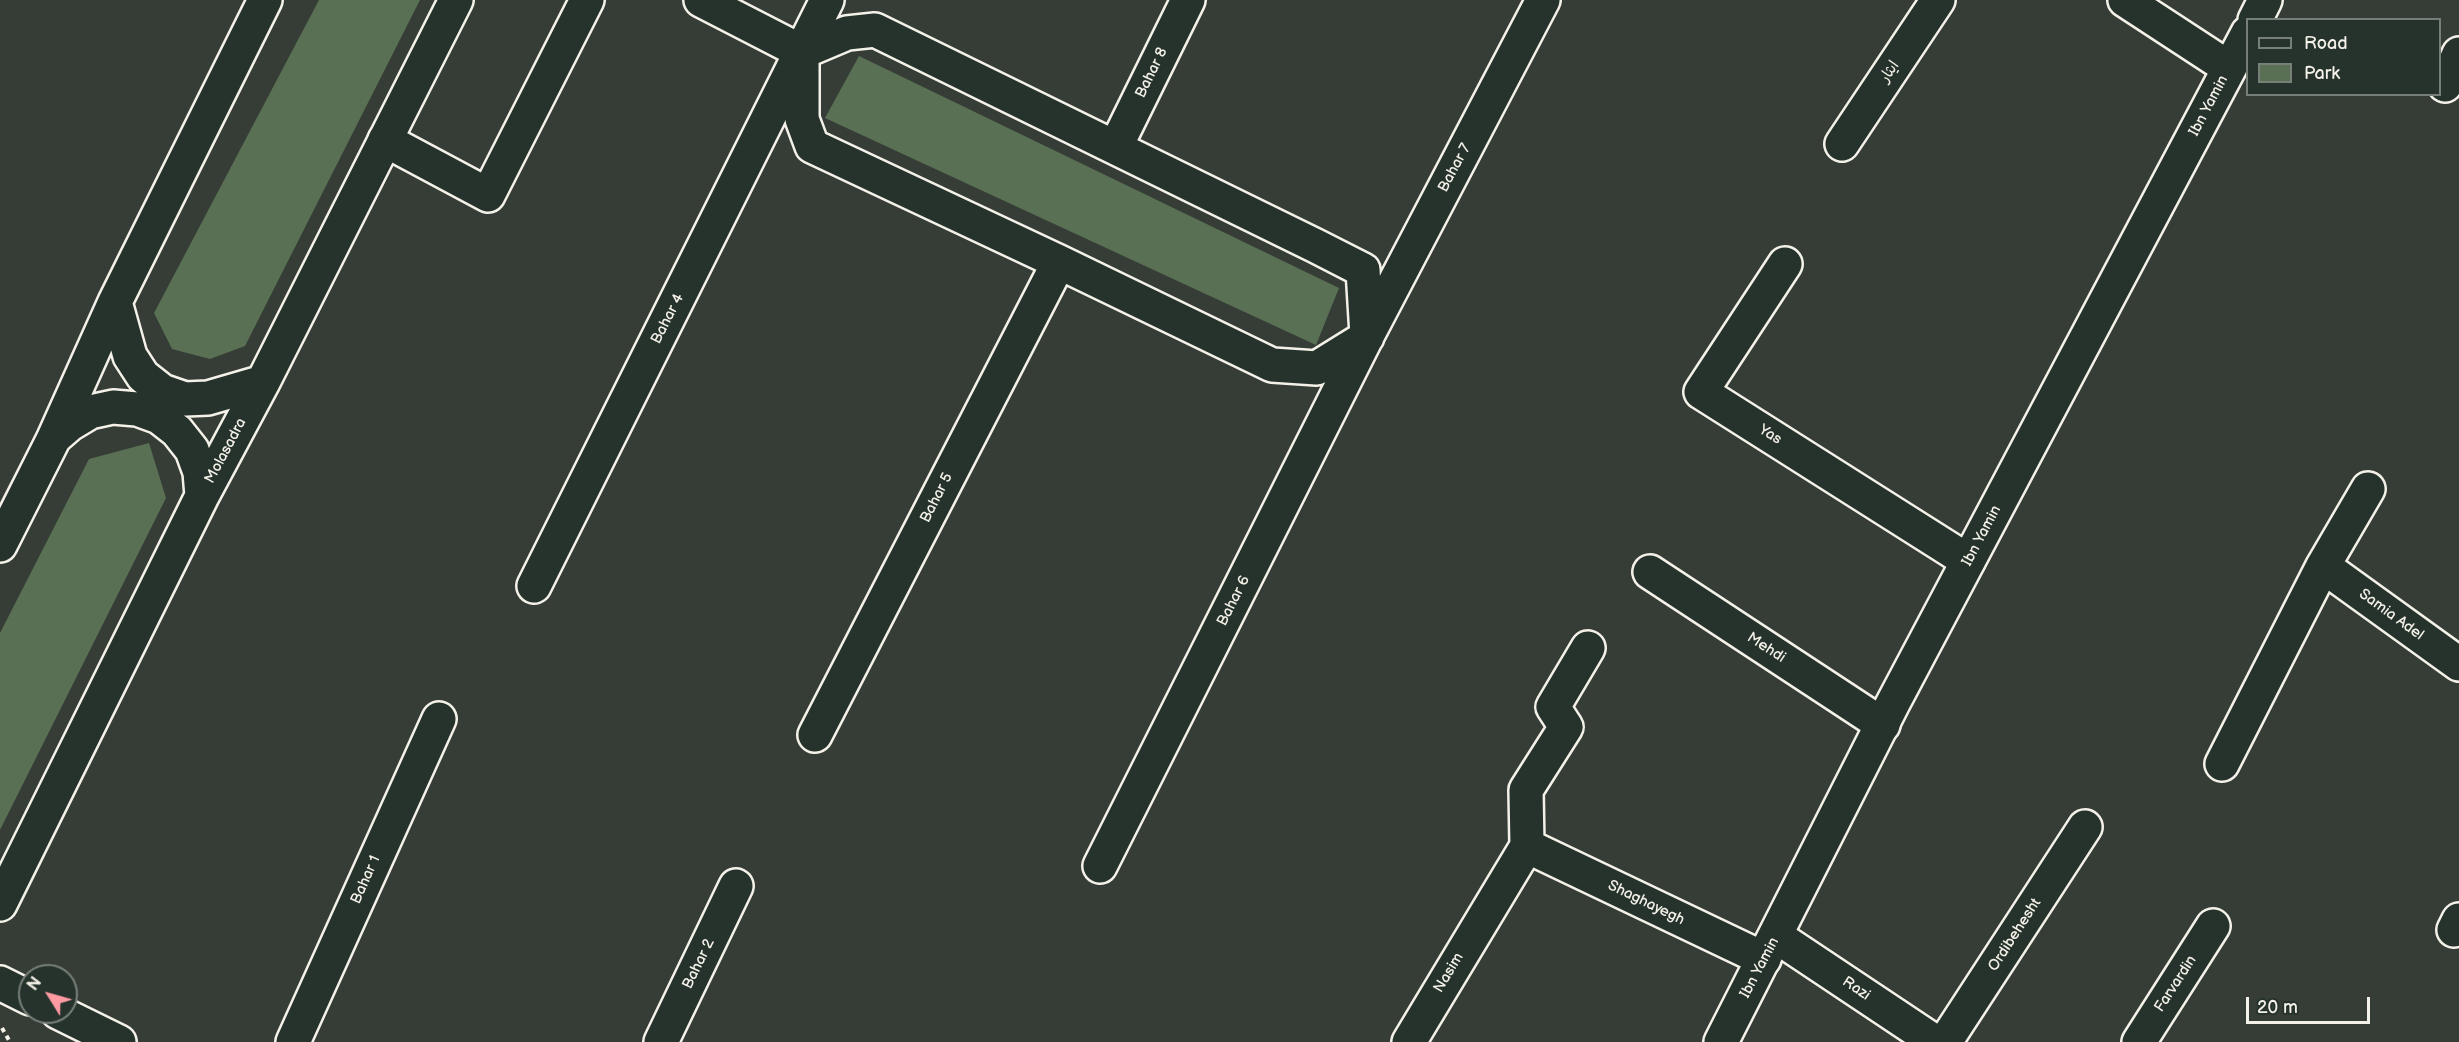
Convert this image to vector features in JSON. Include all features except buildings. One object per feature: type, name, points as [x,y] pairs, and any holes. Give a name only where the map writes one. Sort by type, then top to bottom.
[{"type":"street","points":[[0,545],[53,440],[115,302],[265,0]]},
{"type":"street","name":"Molasadra","points":[[0,904],[202,496],[263,382],[456,0]]},
{"type":"street","points":[[385,140],[488,195],[587,0]]},
{"type":"street","points":[[701,0],[802,52]]},
{"type":"street","name":"Bahar 4","points":[[534,586],[827,0]]},
{"type":"street","name":"Bahar 8","points":[[1116,146],[1188,0]]},
{"type":"street","name":"Bahar 7","points":[[1367,336],[1543,0]]},
{"type":"street","name":"ایثار","points":[[1842,144],[1938,0]]},
{"type":"street","points":[[2125,0],[2229,68]]},
{"type":"street","points":[[2255,18],[2265,0]]},
{"type":"street","points":[[875,30],[1116,146],[1363,270],[1367,336],[1317,368],[1272,365],[1059,262],[812,147],[802,119],[802,52],[847,33],[875,30]]},
{"type":"street","name":"Ibn Yamin","points":[[1721,1042],[1968,561],[2246,35]]},
{"type":"street","points":[[2445,86],[2459,54]]},
{"type":"street","name":"Bahar 5","points":[[815,735],[1059,262]]},
{"type":"street","name":"Yas","points":[[1785,264],[1701,392],[1968,561]]},
{"type":"street","points":[[115,302],[130,356],[143,376],[162,391],[185,399],[208,398],[263,382]]},
{"type":"street","name":"Bahar 6","points":[[1100,866],[1367,336]]},
{"type":"street","points":[[53,440],[70,423],[90,412],[113,407],[137,409],[159,417],[177,431],[192,450],[200,472],[202,496]]},
{"type":"street","points":[[2222,764],[2323,566],[2368,489]]},
{"type":"street","name":"Samia Adel","points":[[2323,566],[2459,664]]},
{"type":"street","name":"Mehdi","points":[[1650,572],[1883,725]]},
{"type":"street","points":[[1527,846],[1526,790],[1566,727],[1552,707],[1588,648]]},
{"type":"street","name":"Bahar 1","points":[[293,1042],[439,719]]},
{"type":"street","name":"Ordibehesht","points":[[1945,1042],[2085,827]]},
{"type":"street","name":"Nasim","points":[[1416,1039],[1486,912],[1527,846]]},
{"type":"street","name":"Shaghayegh","points":[[1527,846],[1770,948]]},
{"type":"street","name":"Bahar 2","points":[[661,1042],[736,886]]},
{"type":"street","name":"Farvardin","points":[[2139,1042],[2213,926]]},
{"type":"street","name":"Razi","points":[[1770,948],[1935,1042]]},
{"type":"street","points":[[0,983],[18,992]]},
{"type":"street","points":[[78,1022],[119,1042]]},
{"type":"path","points":[[0,1025],[9,1042]]},
{"type":"green space","points":[[319,0],[420,0],[245,346],[210,359],[172,349],[154,313]]},
{"type":"green space","points":[[859,56],[1339,288],[1316,345],[825,118]]},
{"type":"green space","points":[[149,443],[166,498],[0,830],[0,633],[89,459]]}]
